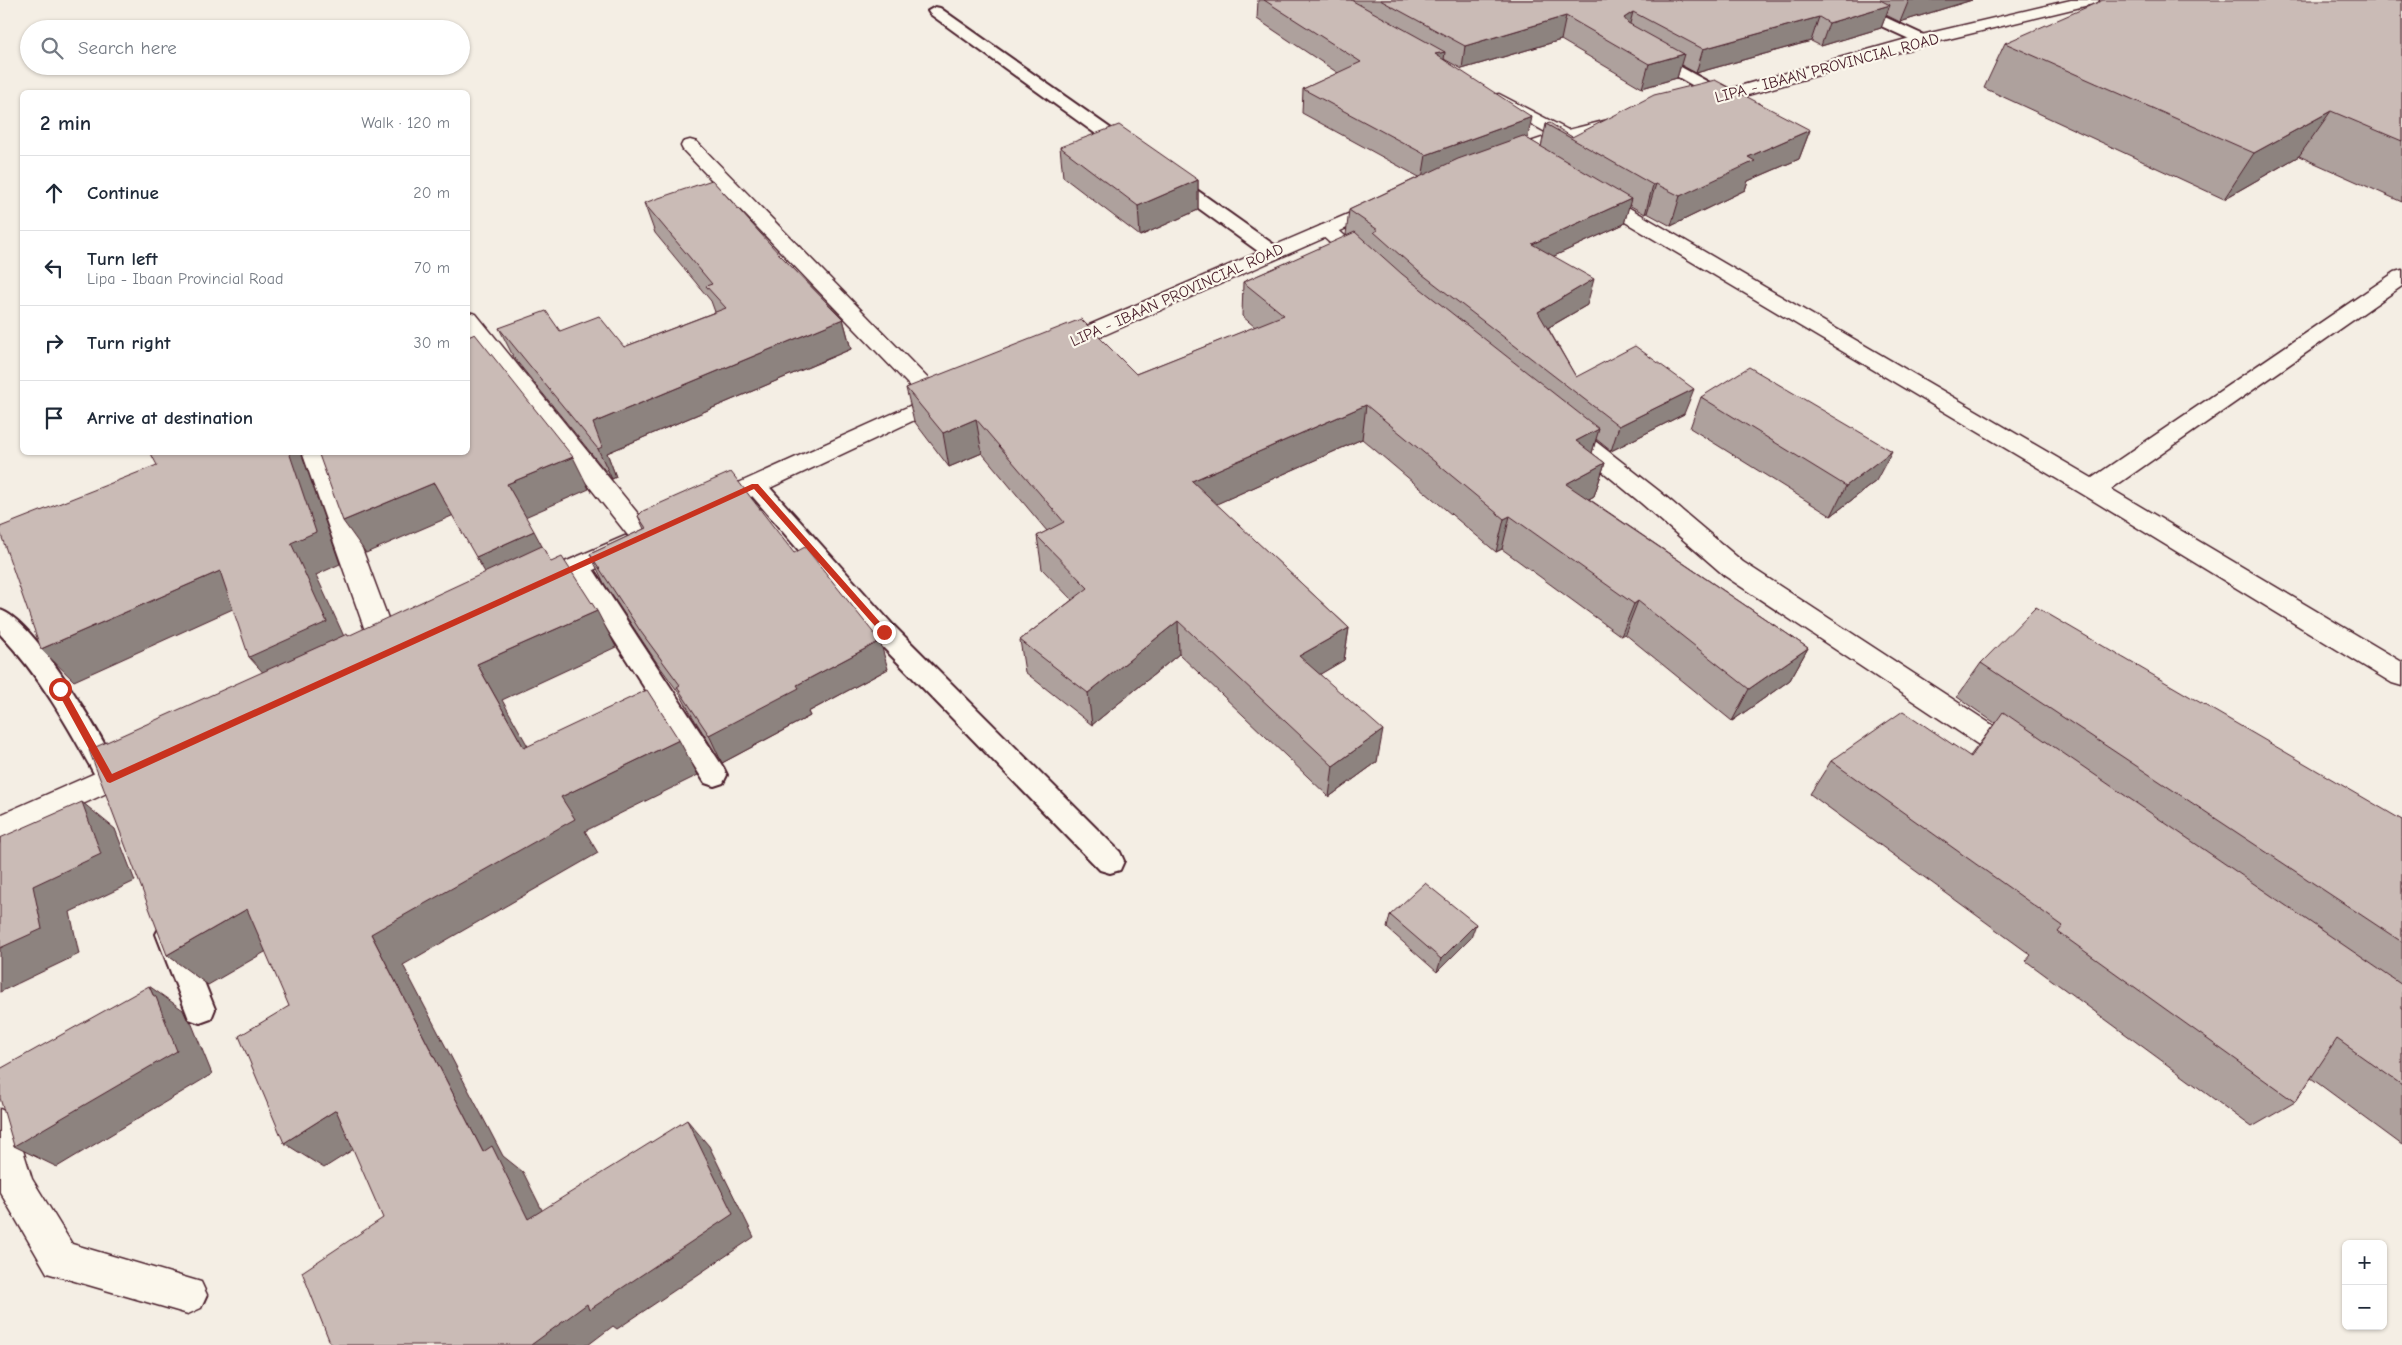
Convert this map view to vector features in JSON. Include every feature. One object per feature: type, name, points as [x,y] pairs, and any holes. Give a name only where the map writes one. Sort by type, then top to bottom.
[{"type":"street","name":"LIPA - IBAAN PROVINCIAL ROAD","points":[[1687,106],[1923,40],[2088,0]]},
{"type":"street","points":[[1481,88],[1566,136]]},
{"type":"street","points":[[1483,165],[1566,136],[1640,117]]},
{"type":"street","points":[[690,146],[936,400]]},
{"type":"street","points":[[1520,152],[1545,167]]},
{"type":"street","points":[[1580,187],[2093,489],[2402,675]]},
{"type":"street","name":"LIPA - IBAAN PROVINCIAL ROAD","points":[[1036,357],[1400,198]]},
{"type":"street","points":[[1327,230],[1385,282]]},
{"type":"street","points":[[2093,489],[2402,276]]},
{"type":"street","points":[[470,320],[651,533],[515,595]]},
{"type":"street","points":[[694,513],[964,388]]},
{"type":"street","points":[[1543,411],[1650,497],[1734,569],[1964,719],[2037,770]]},
{"type":"street","points":[[315,455],[388,653]]},
{"type":"street","points":[[0,829],[114,788],[155,759]]},
{"type":"street","points":[[0,1127],[16,1187],[60,1260],[188,1295]]},
{"type":"lane","points":[[1836,0],[1923,40]]},
{"type":"lane","points":[[935,11],[1144,161]]},
{"type":"lane","points":[[1636,47],[1724,97]]},
{"type":"lane","points":[[1160,172],[1273,253]]},
{"type":"lane","points":[[755,485],[884,632],[1110,861]]},
{"type":"lane","points":[[578,566],[714,775]]},
{"type":"lane","points":[[0,619],[26,644],[60,689],[114,788]]},
{"type":"lane","points":[[161,908],[200,1009]]},
{"type":"building","points":[[1264,0],[1351,0],[1445,52],[1435,54],[1532,117],[1426,155],[1303,89],[1361,62]]},
{"type":"building","points":[[1380,0],[1880,0],[1890,5],[1829,23],[1819,17],[1703,49],[1633,12],[1624,18],[1628,23],[1684,54],[1649,64],[1566,16],[1465,46]]},
{"type":"building","points":[[2103,0],[2402,0],[2402,141],[2331,111],[2254,153],[2005,43]]},
{"type":"building","points":[[1715,80],[1810,130],[1748,157],[1755,161],[1680,196],[1656,184],[1653,185],[1546,124],[1550,123],[1572,137],[1654,95]]},
{"type":"building","points":[[1119,125],[1198,180],[1138,206],[1060,147]]},
{"type":"building","points":[[1523,136],[1631,199],[1532,244],[1594,279],[1538,312],[1576,377],[1635,346],[1694,389],[1619,426],[1418,271],[1374,232],[1378,230],[1349,210],[1458,159]]},
{"type":"building","points":[[712,180],[780,255],[843,319],[593,423],[602,447],[598,449],[499,328],[546,311],[560,331],[599,316],[624,347],[726,308],[706,286],[712,284],[644,203]]},
{"type":"building","points":[[1355,232],[1402,274],[1599,429],[1576,441],[1605,463],[1566,484],[1808,648],[1749,689],[1638,601],[1634,604],[1510,516],[1504,519],[1366,405],[1192,481],[1349,628],[1299,656],[1383,730],[1333,766],[1178,621],[1088,693],[1020,640],[1088,588],[1037,536],[1064,522],[976,419],[943,433],[906,388],[1081,319],[1136,374],[1284,315],[1243,282]]},
{"type":"building","points":[[475,334],[573,457],[507,484],[534,531],[476,557],[434,483],[343,521],[319,455],[470,455],[470,336]]},
{"type":"building","points":[[1749,367],[1892,451],[1846,486],[1701,397]]},
{"type":"building","points":[[152,455],[290,455],[316,532],[291,543],[327,622],[249,657],[220,571],[41,649],[0,532],[0,527],[157,465]]},
{"type":"building","points":[[731,472],[794,553],[805,547],[880,641],[797,685],[799,688],[709,735],[677,687],[680,685],[641,632],[590,554],[646,528],[638,516],[643,511]]},
{"type":"building","points":[[542,546],[551,562],[562,557],[597,611],[477,664],[524,748],[647,690],[679,740],[561,797],[575,819],[371,934],[483,1152],[492,1146],[528,1219],[687,1120],[733,1214],[589,1310],[587,1304],[531,1345],[331,1345],[302,1272],[383,1218],[336,1110],[284,1143],[239,1036],[289,1006],[247,909],[167,955],[89,750],[347,634],[348,636]]},
{"type":"building","points":[[2036,607],[2402,820],[2402,942],[1981,663]]},
{"type":"building","points":[[1903,711],[1971,757],[2003,712],[2402,985],[2402,1085],[2337,1039],[2295,1102],[2058,932],[2063,926],[1831,761]]},
{"type":"building","points":[[82,802],[101,854],[33,886],[42,929],[0,948],[0,838]]},
{"type":"building","points":[[1425,883],[1476,924],[1441,959],[1390,915]]},
{"type":"building","points":[[149,986],[156,997],[177,1051],[14,1146],[0,1098],[0,1069]]},
{"type":"route","points":[[60,689],[110,779],[755,485],[884,632]]}]
